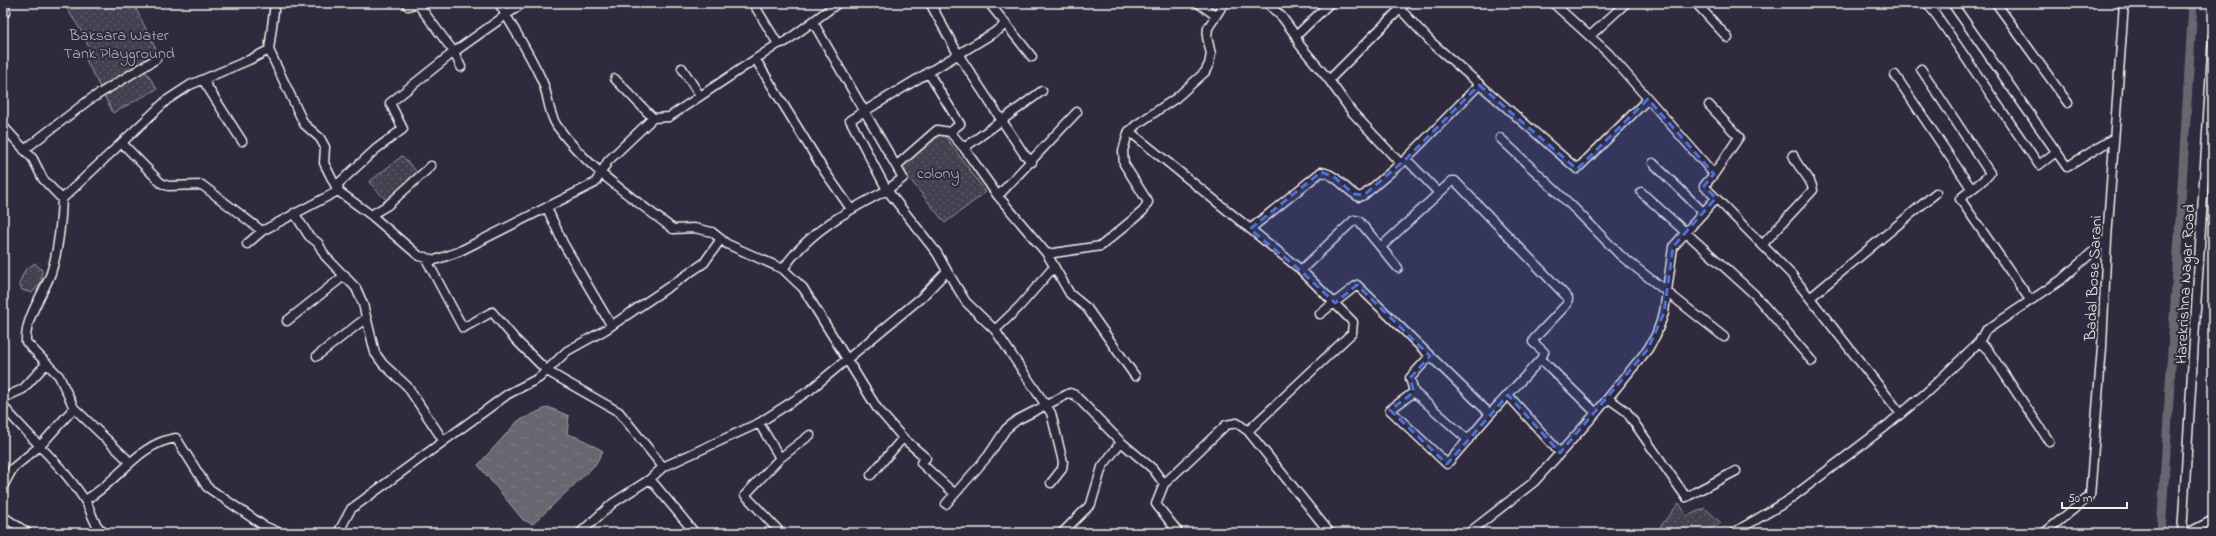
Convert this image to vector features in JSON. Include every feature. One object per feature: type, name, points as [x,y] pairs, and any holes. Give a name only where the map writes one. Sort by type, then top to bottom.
[{"type":"street","points":[[275,3],[269,50],[304,124],[320,138],[325,147],[324,164],[338,191],[371,215],[419,256],[435,260],[458,252],[595,183],[602,174],[608,161],[653,118],[670,116],[778,44],[785,42],[838,3]]},
{"type":"street","points":[[499,3],[543,84],[550,113],[558,127],[602,174],[673,229],[694,228],[712,232],[727,244],[783,269],[803,288],[877,408],[903,438],[926,458],[921,463],[954,494]]},
{"type":"street","points":[[338,191],[339,183],[376,149],[403,129],[390,104],[454,52],[523,3]]},
{"type":"street","points":[[753,3],[778,44]]},
{"type":"street","points":[[930,3],[958,54],[1024,154],[1032,162]]},
{"type":"street","points":[[989,3],[1032,57]]},
{"type":"street","points":[[1198,3],[1216,15]]},
{"type":"street","points":[[1047,254],[1101,246],[1143,210],[1148,202],[1124,164],[1123,151],[1129,131],[1176,98],[1205,72],[1209,64],[1211,54],[1207,33],[1224,3]]},
{"type":"street","points":[[1267,3],[1282,17],[1296,36],[1299,44],[1329,80],[1352,112],[1439,193]]},
{"type":"street","points":[[1296,36],[1330,3]]},
{"type":"street","points":[[1553,3],[1608,53],[1714,174]]},
{"type":"street","points":[[1590,36],[1626,3]]},
{"type":"street","points":[[1696,3],[1728,38]]},
{"type":"street","points":[[1927,3],[1938,16],[2039,165],[2056,152]]},
{"type":"street","points":[[1996,3],[2068,103]]},
{"type":"street","name":"Badal Bose Sarani","points":[[2044,533],[2090,496],[2102,347],[2114,138],[2124,3]]},
{"type":"street","points":[[414,4],[454,52],[461,67]]},
{"type":"street","points":[[1954,4],[1961,18],[2067,167],[2114,138]]},
{"type":"street","points":[[1329,80],[1403,6],[1431,42],[1577,169],[1648,99]]},
{"type":"street","points":[[783,269],[796,251],[814,234],[850,209],[887,190],[903,178],[813,22]]},
{"type":"street","points":[[1005,23],[1000,29],[864,110],[850,120],[887,190],[937,253],[966,302],[995,330],[1051,414],[1063,462],[1062,469],[1051,484]]},
{"type":"street","name":"Harekrishna Nagar Road","points":[[2182,533],[2213,36]]},
{"type":"street","points":[[130,462],[74,408],[59,376],[26,342],[26,330],[51,272],[60,232],[62,199],[123,144],[167,100],[190,85],[269,50]]},
{"type":"street","points":[[24,150],[89,100],[156,59]]},
{"type":"street","points":[[756,60],[823,169],[850,209]]},
{"type":"street","points":[[682,68],[700,96]]},
{"type":"street","points":[[1921,69],[1990,173],[1989,177],[1972,188],[1960,199],[2030,300]]},
{"type":"street","points":[[928,72],[960,124],[950,132]]},
{"type":"street","points":[[1895,75],[1972,188]]},
{"type":"street","points":[[615,79],[653,118]]},
{"type":"street","points":[[203,80],[242,141]]},
{"type":"street","points":[[1250,229],[1317,173],[1325,173],[1334,177],[1359,197],[1404,162],[1479,85]]},
{"type":"street","points":[[964,148],[1042,91]]},
{"type":"street","points":[[1709,105],[1739,137],[1704,186],[1791,274],[1901,414]]},
{"type":"street","points":[[998,196],[1032,162],[1077,112]]},
{"type":"street","points":[[3,126],[9,130],[33,159],[43,179],[62,199]]},
{"type":"street","points":[[896,166],[937,130],[950,132],[964,148],[998,196],[1047,254],[1070,294],[1087,308],[1135,376]]},
{"type":"street","points":[[1129,131],[1301,270],[1353,322],[1352,333],[1248,431]]},
{"type":"street","points":[[1500,138],[1575,209],[1620,255],[1666,293],[1724,337]]},
{"type":"street","points":[[123,144],[161,182],[168,186],[202,185],[262,230]]},
{"type":"street","points":[[1763,244],[1813,190],[1812,183],[1795,160],[1793,154]]},
{"type":"street","points":[[1654,164],[1704,213]]},
{"type":"street","points":[[371,215],[388,205],[431,166]]},
{"type":"street","points":[[1380,247],[1452,181],[1455,182],[1568,298],[1567,304],[1534,339],[1533,342],[1544,352],[1541,359],[1490,414],[1447,464],[1390,410],[1414,392]]},
{"type":"street","points":[[247,244],[262,230],[294,212],[338,191]]},
{"type":"street","points":[[1641,192],[1754,294],[1812,361]]},
{"type":"street","points":[[1810,298],[1936,193]]},
{"type":"street","points":[[1472,533],[1471,531],[1534,482],[1608,399],[1651,344],[1664,313],[1673,247],[1716,198]]},
{"type":"street","points":[[546,208],[563,243],[611,326]]},
{"type":"street","points":[[294,212],[309,236],[318,243],[325,256],[356,288],[375,353],[383,364],[407,386],[443,440]]},
{"type":"street","points":[[1301,270],[1354,220],[1359,222],[1398,268]]},
{"type":"street","points":[[338,533],[351,509],[443,440],[508,394],[540,378],[567,351],[611,326],[704,263],[721,239]]},
{"type":"street","points":[[1733,533],[1786,502],[1851,455],[1927,392],[1979,342],[1985,330],[2061,280],[2108,239]]},
{"type":"street","points":[[426,258],[463,328],[492,312],[515,339],[547,371],[619,412],[663,467]]},
{"type":"street","points":[[995,330],[1019,307],[1054,267]]},
{"type":"street","points":[[580,533],[613,503],[650,479],[663,467],[758,424],[810,390],[922,297],[947,271]]},
{"type":"street","points":[[287,321],[345,275]]},
{"type":"street","points":[[1320,314],[1357,285],[1490,414]]},
{"type":"street","points":[[317,356],[366,318]]},
{"type":"street","points":[[1979,342],[1988,350],[2049,441]]},
{"type":"street","points":[[1430,356],[1410,378],[1414,392],[1468,440]]},
{"type":"street","points":[[1541,359],[1596,413]]},
{"type":"street","points":[[3,398],[23,389],[47,363]]},
{"type":"street","points":[[946,504],[988,456],[1006,429],[1017,420],[1070,393],[1075,395],[1121,442],[1153,469],[1164,484]]},
{"type":"street","points":[[1508,395],[1560,453]]},
{"type":"street","points":[[1608,399],[1626,411],[1686,497],[1736,471]]},
{"type":"street","points":[[3,406],[40,445],[85,500],[95,526],[104,533]]},
{"type":"street","points":[[3,486],[5,475],[40,445],[74,408]]},
{"type":"street","points":[[1179,533],[1156,504],[1164,484],[1226,425],[1237,423],[1248,431],[1330,533]]},
{"type":"street","points":[[758,424],[780,458]]},
{"type":"street","points":[[781,533],[745,495],[780,458],[810,435]]},
{"type":"street","points":[[85,500],[96,494],[130,462],[165,440],[176,438],[207,487],[262,529],[280,533]]},
{"type":"street","points":[[872,475],[903,438]]},
{"type":"street","points":[[1062,533],[1091,504],[1102,467],[1121,442]]},
{"type":"street","points":[[650,479],[695,533]]},
{"type":"street","points":[[3,516],[28,533]]},
{"type":"street","points":[[2188,533],[2213,520]]},
{"type":"highlighted area","points":[[1479,85],[1577,169],[1648,99],[1714,174],[1704,186],[1716,198],[1673,247],[1664,313],[1648,349],[1560,453],[1508,395],[1447,464],[1390,410],[1414,392],[1410,378],[1430,356],[1357,285],[1335,303],[1302,272],[1250,229],[1321,172],[1334,177],[1354,194],[1364,195],[1406,159]]},
{"type":"green space","name":"Baksara Water Tank Playground","points":[[63,3],[133,3],[160,57],[142,65],[157,89],[113,113],[84,56],[89,49],[84,35]]},
{"type":"green space","name":"colony","points":[[939,128],[986,192],[945,223],[897,163]]},
{"type":"green space","points":[[402,156],[419,174],[387,201],[369,182]]},
{"type":"green space","points":[[35,263],[42,270],[41,282],[32,293],[22,290],[19,284],[25,270]]},
{"type":"green space","points":[[1679,503],[1687,516],[1705,508],[1721,523],[1702,533],[1655,533]]},
{"type":"water","points":[[548,407],[569,416],[567,434],[580,438],[603,451],[595,465],[533,524],[523,520],[478,465],[518,421]]},
{"type":"waterway","points":[[2161,533],[2193,3]]}]
